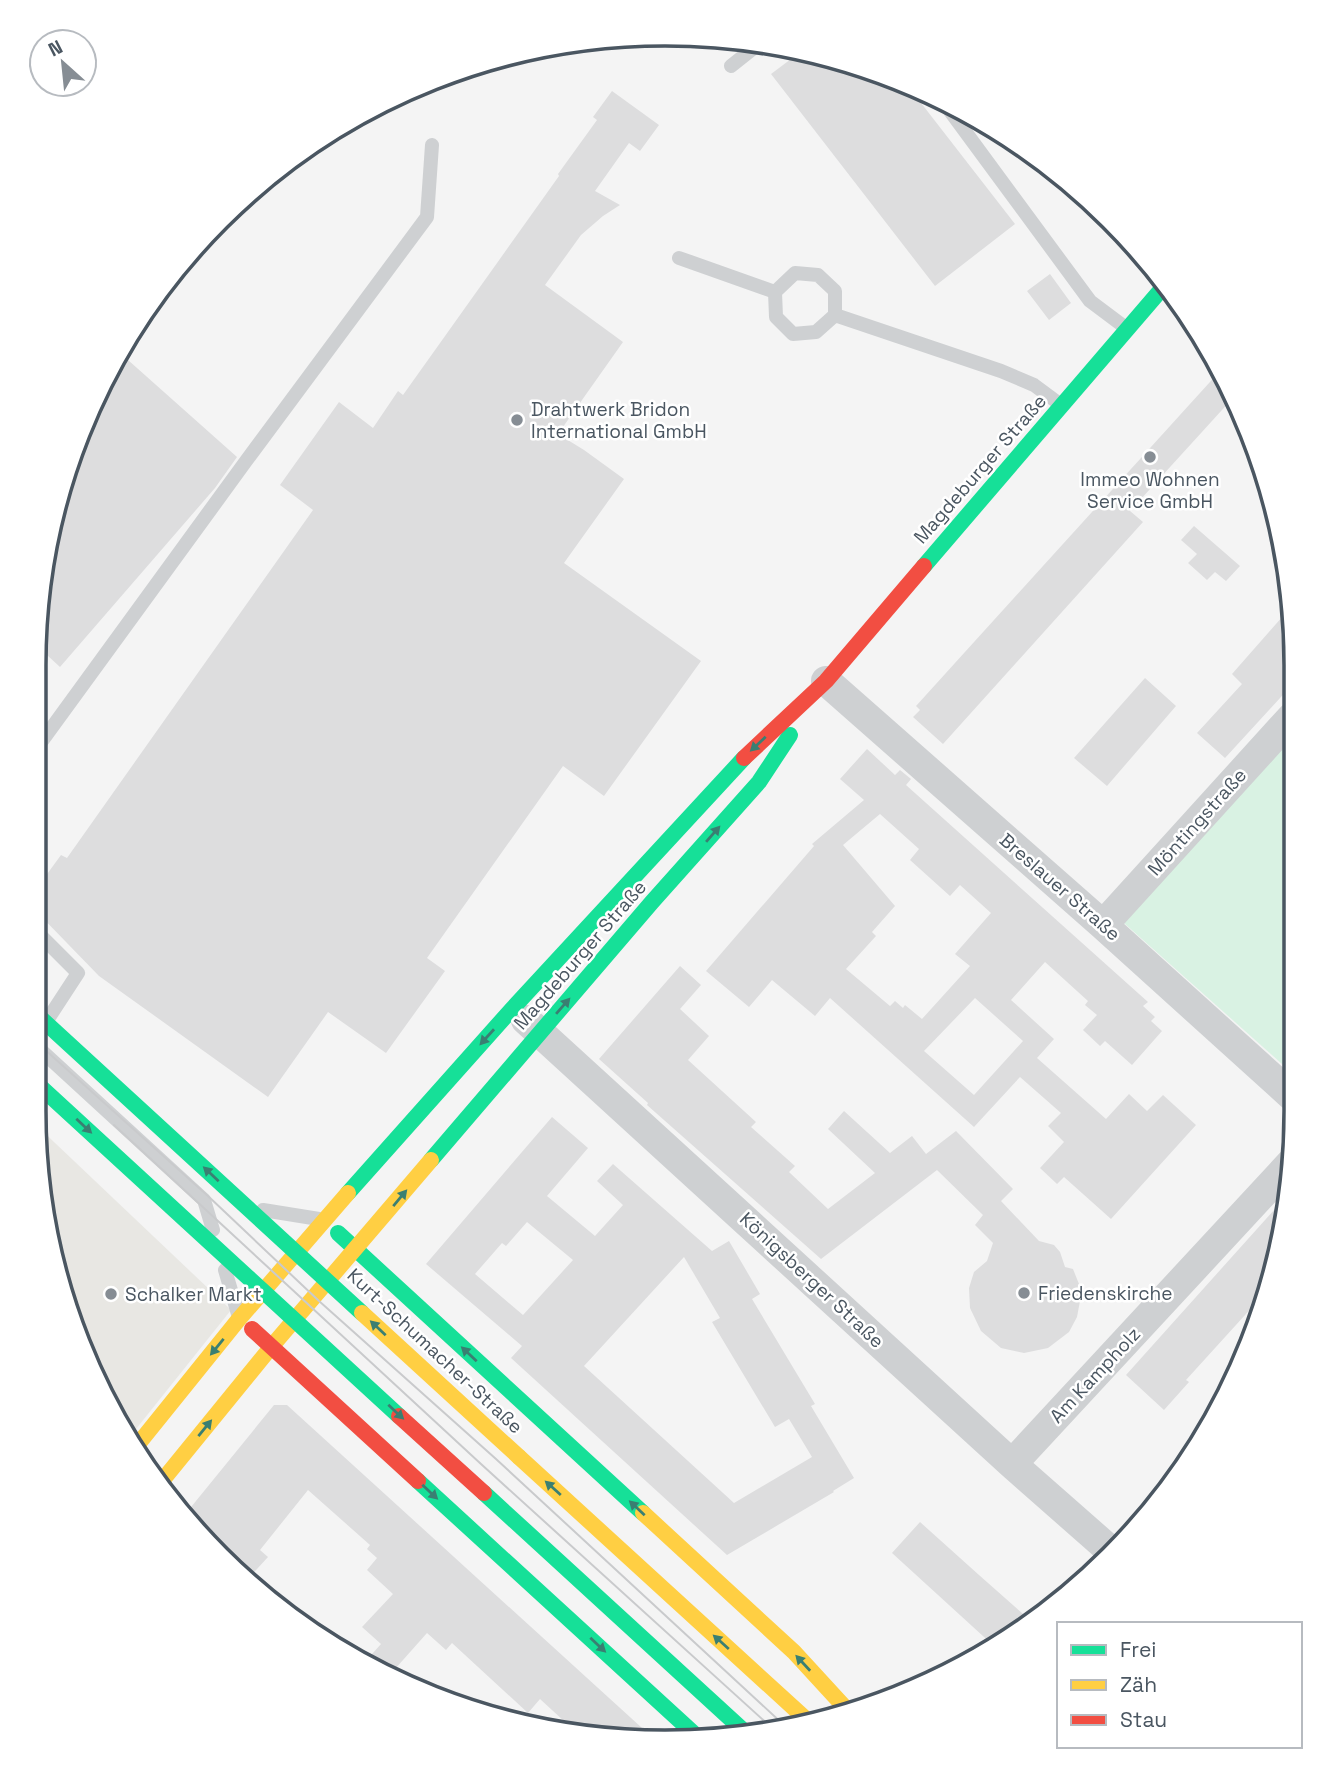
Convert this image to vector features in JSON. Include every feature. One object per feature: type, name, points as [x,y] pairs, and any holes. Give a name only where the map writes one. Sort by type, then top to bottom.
[{"type":"street","name":"Magdeburger Straße","points":[[324,1220],[512,1009],[738,763],[826,681],[1159,292]]},
{"type":"street","name":"Magdeburger Straße","points":[[356,1250],[759,782],[826,681]]},
{"type":"street","name":"Breslauer Straße","points":[[826,681],[1284,1089]]},
{"type":"street","name":"Möntingstraße","points":[[1103,925],[1284,726]]},
{"type":"street","name":"Königsberger Straße","points":[[512,1009],[541,1032],[1012,1464],[1106,1546]]},
{"type":"street","name":"Kurt-Schumacher-Straße","points":[[46,1023],[801,1715]]},
{"type":"street","points":[[46,1092],[738,1726]]},
{"type":"street","name":"Am Kampholz","points":[[1012,1464],[1281,1174]]},
{"type":"street","name":"Kurt-Schumacher-Straße","points":[[324,1220],[794,1652],[842,1704]]},
{"type":"street","points":[[141,1441],[239,1319],[324,1220]]},
{"type":"street","points":[[166,1477],[272,1346],[356,1250]]},
{"type":"street","points":[[239,1319],[272,1346],[689,1729]]},
{"type":"lane","points":[[731,66],[749,51]]},
{"type":"lane","points":[[955,117],[1090,300],[1127,329]]},
{"type":"lane","points":[[46,735],[427,217],[432,145]]},
{"type":"lane","points":[[679,258],[775,292]]},
{"type":"lane","points":[[795,273],[818,275],[835,291],[835,315],[816,332],[793,334],[776,317],[775,292],[795,273]]},
{"type":"lane","points":[[835,315],[1001,371],[1034,385],[1062,405]]},
{"type":"lane","points":[[46,941],[78,973],[46,1022]]},
{"type":"lane","points":[[46,1054],[204,1200],[239,1319]]},
{"type":"lane","points":[[204,1200],[324,1220]]},
{"type":"shaded area","name":"Schalker Markt","points":[[47,1135],[231,1310],[134,1431],[109,1385],[78,1310],[57,1232]]},
{"type":"green space","points":[[1284,746],[1284,1066],[1124,923]]},
{"type":"building","points":[[792,58],[864,78],[919,100],[1015,224],[935,286],[771,74]]},
{"type":"building","points":[[612,91],[659,125],[640,151],[629,143],[595,191],[620,205],[581,235],[545,285],[623,342],[558,434],[624,479],[564,563],[701,661],[604,796],[563,766],[427,958],[445,971],[386,1053],[328,1012],[268,1097],[99,976],[46,921],[46,876],[61,855],[67,858],[313,510],[280,485],[339,402],[373,428],[398,391],[403,395],[559,176],[597,120],[593,117]]},
{"type":"building","points":[[1050,274],[1071,303],[1049,320],[1027,291]]},
{"type":"building","points":[[126,358],[237,457],[215,488],[60,667],[46,654],[47,624],[57,544],[78,466],[109,391]]},
{"type":"building","points":[[1214,378],[1227,405],[1130,511],[1143,522],[943,744],[913,717],[920,710],[916,706]]},
{"type":"building","points":[[1194,526],[1240,566],[1226,581],[1215,572],[1207,580],[1188,563],[1197,554],[1181,540]]},
{"type":"building","points":[[1282,617],[1284,694],[1225,758],[1197,733],[1242,684],[1232,674]]},
{"type":"building","points":[[1145,678],[1176,706],[1107,786],[1074,758]]},
{"type":"building","points":[[867,749],[895,775],[900,770],[911,779],[906,785],[1148,1002],[1143,1006],[1155,1017],[1151,1021],[1162,1031],[1132,1065],[1105,1041],[1100,1046],[1083,1030],[1097,1015],[1085,1005],[1088,1001],[1045,962],[1011,1000],[1054,1039],[1037,1058],[1106,1119],[1129,1094],[1147,1111],[1163,1095],[1196,1125],[1111,1219],[1064,1177],[1057,1184],[1040,1168],[1064,1142],[1048,1126],[1061,1113],[1020,1077],[974,1127],[830,998],[815,1016],[772,980],[749,1007],[706,971],[814,846],[812,844],[864,800],[840,779]],"holes":[[[880,814],[919,849],[910,860],[950,896],[960,885],[991,913],[955,954],[970,966],[922,1019],[905,1005],[903,1008],[895,1001],[890,1006],[846,969],[876,936],[872,932],[895,906],[843,845]],[[975,998],[1023,1041],[974,1095],[924,1051]]]},
{"type":"building","points":[[680,966],[701,985],[680,1009],[709,1036],[688,1060],[756,1122],[751,1127],[795,1166],[789,1172],[828,1209],[875,1173],[828,1129],[844,1111],[890,1153],[912,1136],[926,1154],[956,1131],[1013,1189],[1001,1201],[1039,1241],[1054,1245],[1060,1252],[1065,1267],[1073,1269],[1079,1284],[1080,1301],[1077,1317],[1069,1332],[1048,1348],[1024,1353],[1001,1348],[981,1331],[970,1308],[969,1288],[974,1272],[987,1261],[993,1243],[975,1225],[983,1215],[937,1170],[821,1259],[647,1105],[648,1103],[599,1059]]},
{"type":"building","points":[[552,1117],[588,1148],[547,1196],[595,1236],[623,1205],[597,1181],[613,1164],[712,1251],[729,1241],[760,1294],[752,1299],[815,1404],[811,1406],[854,1478],[727,1555],[511,1358],[522,1346],[426,1264]],"holes":[[[527,1222],[573,1260],[523,1315],[475,1274],[502,1243],[506,1246]],[[684,1257],[720,1318],[712,1322],[775,1427],[789,1419],[812,1457],[734,1503],[584,1366]]]},
{"type":"building","points":[[1277,1207],[1273,1232],[1253,1306],[1186,1380],[1189,1382],[1164,1410],[1126,1375]]},
{"type":"building","points":[[274,1405],[287,1405],[644,1729],[565,1722],[540,1699],[528,1713],[452,1643],[446,1650],[427,1633],[395,1669],[370,1656],[381,1644],[362,1627],[393,1594],[367,1570],[377,1558],[367,1549],[370,1545],[308,1490],[260,1550],[268,1557],[253,1573],[190,1508]]},
{"type":"building","points":[[920,1522],[1024,1615],[987,1640],[892,1553]]},
{"type":"tram line","points":[[46,1051],[496,1459],[779,1720]]},
{"type":"tram line","points":[[114,1125],[765,1722]]},
{"type":"traffic: fast","points":[[924,566],[1159,292]]},
{"type":"traffic: fast","points":[[431,1160],[652,902],[759,782],[790,735]]},
{"type":"traffic: fast","points":[[348,1193],[512,1009],[744,758]]},
{"type":"traffic: fast","points":[[46,1023],[362,1313]]},
{"type":"traffic: fast","points":[[46,1092],[399,1416]]},
{"type":"traffic: fast","points":[[338,1233],[643,1513]]},
{"type":"traffic: fast","points":[[418,1481],[689,1729]]},
{"type":"traffic: fast","points":[[484,1493],[738,1726]]},
{"type":"traffic: slow","points":[[166,1477],[272,1346],[431,1160]]},
{"type":"traffic: slow","points":[[141,1441],[239,1319],[348,1193]]},
{"type":"traffic: slow","points":[[362,1313],[519,1457]]},
{"type":"traffic: slow","points":[[519,1457],[801,1715]]},
{"type":"traffic: slow","points":[[643,1513],[794,1652],[842,1704]]},
{"type":"traffic: jam","points":[[744,758],[826,681],[924,566]]},
{"type":"traffic: jam","points":[[252,1329],[418,1481]]},
{"type":"traffic: jam","points":[[399,1416],[484,1493]]},
{"type":"place","name":"Drahtwerk Bridon International GmbH","points":[[517,420]]},
{"type":"place","name":"Immeo Wohnen Service GmbH","points":[[1150,457]]},
{"type":"place","name":"Friedenskirche","points":[[1024,1293]]},
{"type":"place","name":"Schalker Markt","points":[[111,1294]]}]
